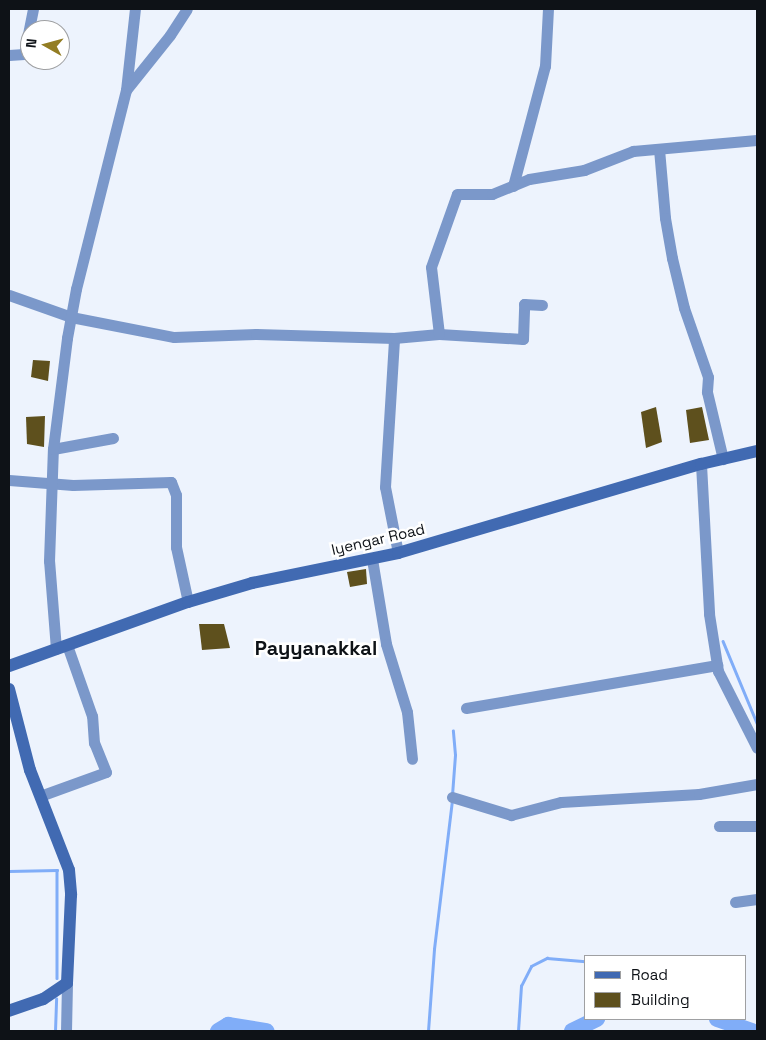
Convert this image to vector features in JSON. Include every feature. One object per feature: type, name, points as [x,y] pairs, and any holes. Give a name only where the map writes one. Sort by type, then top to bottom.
[{"type":"main road","name":"Iyengar Road","points":[[9,666],[188,602],[252,583],[398,553],[701,464],[757,451]]},
{"type":"main road","points":[[9,689],[30,770],[69,870],[70,895],[67,983],[43,999],[9,1011]]},
{"type":"street","points":[[9,55],[24,54],[33,9]]},
{"type":"street","points":[[40,796],[106,772],[94,743],[92,716],[61,647],[49,560],[51,484],[53,449],[71,317],[126,90],[135,9]]},
{"type":"street","points":[[126,90],[170,35],[188,9]]},
{"type":"street","points":[[513,186],[545,66],[548,9]]},
{"type":"street","points":[[439,334],[431,267],[457,194],[492,194],[529,180],[584,170],[633,151],[757,140]]},
{"type":"street","points":[[659,149],[665,218],[672,258],[684,308],[708,377],[707,392],[722,459]]},
{"type":"street","points":[[9,295],[71,317],[174,337],[256,334],[394,338],[439,334],[523,339],[524,304],[542,305]]},
{"type":"street","points":[[394,338],[385,487],[398,553]]},
{"type":"street","points":[[53,449],[114,438]]},
{"type":"street","points":[[701,464],[709,614],[717,665],[757,748]]},
{"type":"street","points":[[9,480],[51,484],[171,482],[176,494],[176,547],[188,602]]},
{"type":"street","points":[[372,559],[386,644],[407,712],[412,759]]},
{"type":"street","points":[[466,708],[717,665]]},
{"type":"street","points":[[452,797],[511,815],[561,802],[699,794],[757,784]]},
{"type":"street","points":[[719,826],[757,826]]},
{"type":"street","points":[[735,902],[757,899]]},
{"type":"street","points":[[66,1031],[67,983]]},
{"type":"building","points":[[33,360],[50,361],[48,381],[31,377]]},
{"type":"building","points":[[656,407],[662,442],[646,448],[641,412]]},
{"type":"building","points":[[702,407],[709,440],[690,443],[686,410]]},
{"type":"building","points":[[45,416],[44,447],[27,444],[26,417]]},
{"type":"building","points":[[366,569],[367,584],[350,587],[347,572]]},
{"type":"building","points":[[199,624],[224,624],[230,648],[202,650]]},
{"type":"waterway","points":[[723,641],[757,723]]},
{"type":"waterway","points":[[452,795],[455,755],[453,731]]},
{"type":"waterway","points":[[428,1031],[434,949],[452,800]]},
{"type":"waterway","points":[[9,871],[57,870],[57,978]]},
{"type":"waterway","points":[[518,1031],[521,986],[531,966],[547,958],[584,961]]},
{"type":"waterway","points":[[55,1031],[56,999]]},
{"type":"waterway","points":[[572,1031],[595,1020]]},
{"type":"waterway","points":[[720,1020],[752,1031]]},
{"type":"waterway","points":[[218,1031],[228,1025],[267,1031]]},
{"type":"district","name":"Payyanakkal","points":[[316,648]]}]
